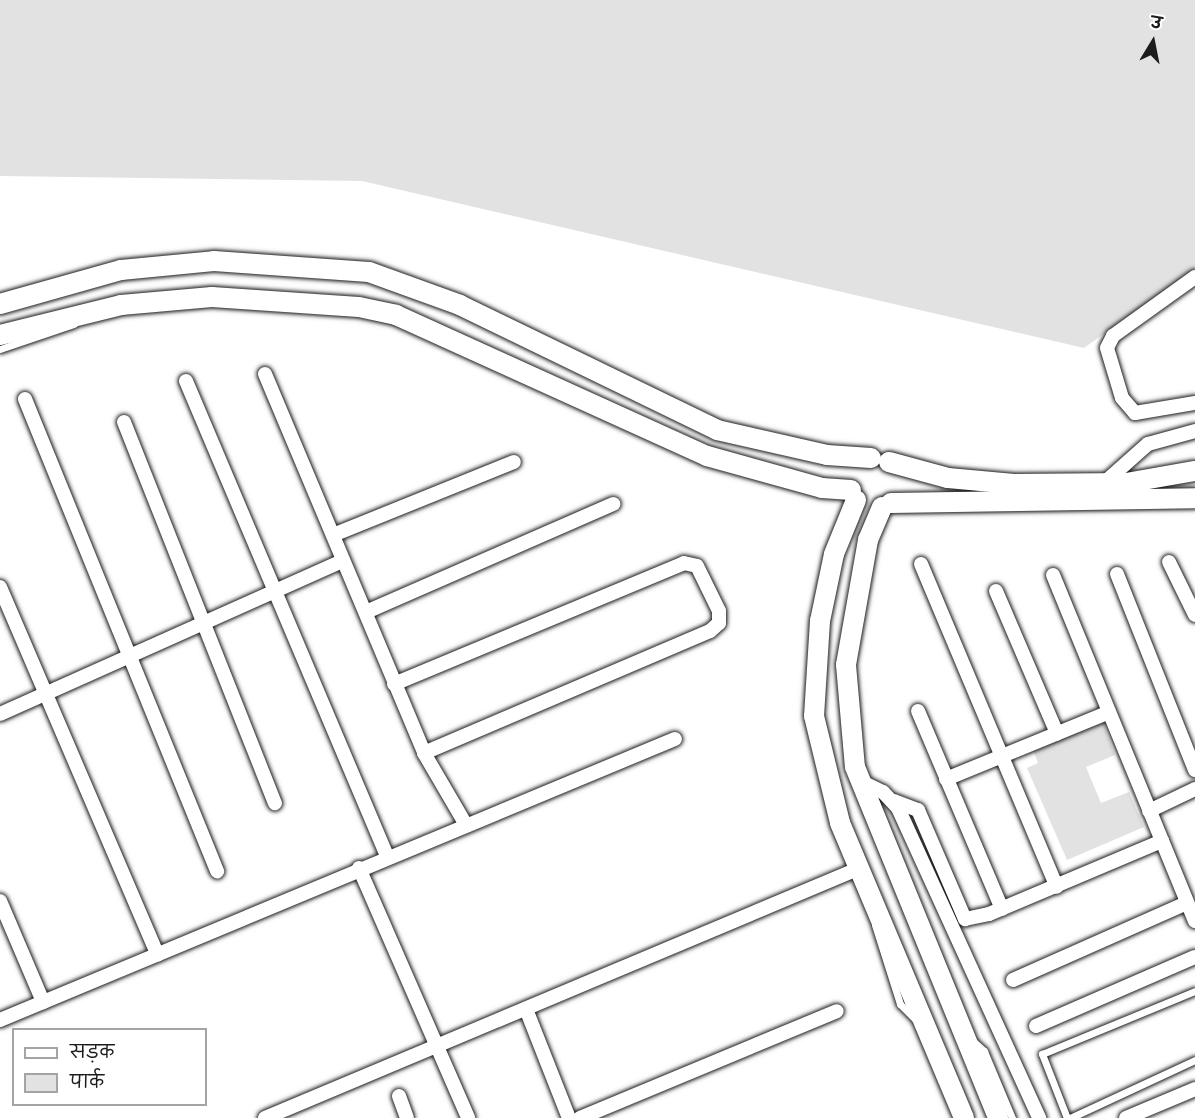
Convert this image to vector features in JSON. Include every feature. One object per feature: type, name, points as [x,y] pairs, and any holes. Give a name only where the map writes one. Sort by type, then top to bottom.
[{"type":"street","points":[[0,304],[122,270],[214,261],[369,272],[460,305],[717,430],[827,455],[880,460],[981,481],[1104,483],[1195,471]]},
{"type":"street","points":[[1195,277],[1113,336],[1107,348],[1122,398],[1135,413],[1195,403]]},
{"type":"street","points":[[0,335],[92,311],[212,297],[303,300],[396,315],[707,456],[886,505],[1195,498]]},
{"type":"street","points":[[266,374],[342,561],[366,612],[424,753],[465,825]]},
{"type":"street","points":[[186,381],[387,856]]},
{"type":"street","points":[[25,399],[217,871]]},
{"type":"street","points":[[124,422],[206,621],[275,803]]},
{"type":"street","points":[[1104,483],[1148,444],[1195,431]]},
{"type":"street","points":[[880,460],[854,468],[854,495],[834,554],[825,599],[814,716],[826,775],[860,868],[964,1118]]},
{"type":"street","points":[[880,460],[900,482],[868,540],[846,665],[847,722],[858,780],[998,1118]]},
{"type":"street","points":[[333,536],[514,462]]},
{"type":"street","points":[[366,612],[613,504]]},
{"type":"street","points":[[0,714],[130,658],[206,621],[342,561]]},
{"type":"street","points":[[1169,562],[1195,615]]},
{"type":"street","points":[[394,684],[684,563],[697,566],[719,610],[719,622],[710,631],[424,753]]},
{"type":"street","points":[[921,564],[1057,887]]},
{"type":"street","points":[[1117,574],[1195,770]]},
{"type":"street","points":[[1053,575],[1195,921]]},
{"type":"street","points":[[0,588],[44,695],[158,955]]},
{"type":"street","points":[[996,591],[1057,733]]},
{"type":"street","points":[[918,711],[1002,909]]},
{"type":"street","points":[[946,779],[1109,712]]},
{"type":"street","points":[[0,1020],[158,955],[387,856],[675,739]]},
{"type":"street","points":[[858,780],[894,801],[918,810],[962,916],[974,919],[1057,887],[1162,841]]},
{"type":"street","points":[[1149,811],[1195,789]]},
{"type":"street","points":[[894,801],[1039,1118]]},
{"type":"street","points":[[359,868],[435,1047],[468,1118]]},
{"type":"street","points":[[265,1118],[860,868]]},
{"type":"street","points":[[0,901],[4,922],[43,1002]]},
{"type":"street","points":[[1013,980],[1187,903]]},
{"type":"street","points":[[1036,1026],[1195,957]]},
{"type":"street","points":[[526,1009],[569,1118]]},
{"type":"street","points":[[580,1118],[837,1011]]},
{"type":"street","points":[[1126,1118],[1195,1089]]},
{"type":"street","points":[[399,1096],[407,1118]]},
{"type":"lane","points":[[0,349],[64,330],[92,311]]},
{"type":"lane","points":[[1195,991],[1042,1054],[1069,1118],[1195,1060]]},
{"type":"lane","points":[[963,1035],[984,1051],[1012,1118]]},
{"type":"green space","points":[[0,0],[1195,0],[1195,268],[1084,348],[362,181],[0,176]]},
{"type":"green space","points":[[1101,717],[1115,755],[1086,767],[1101,803],[1129,792],[1144,827],[1067,860],[1027,768],[1038,763],[1032,747]]}]
